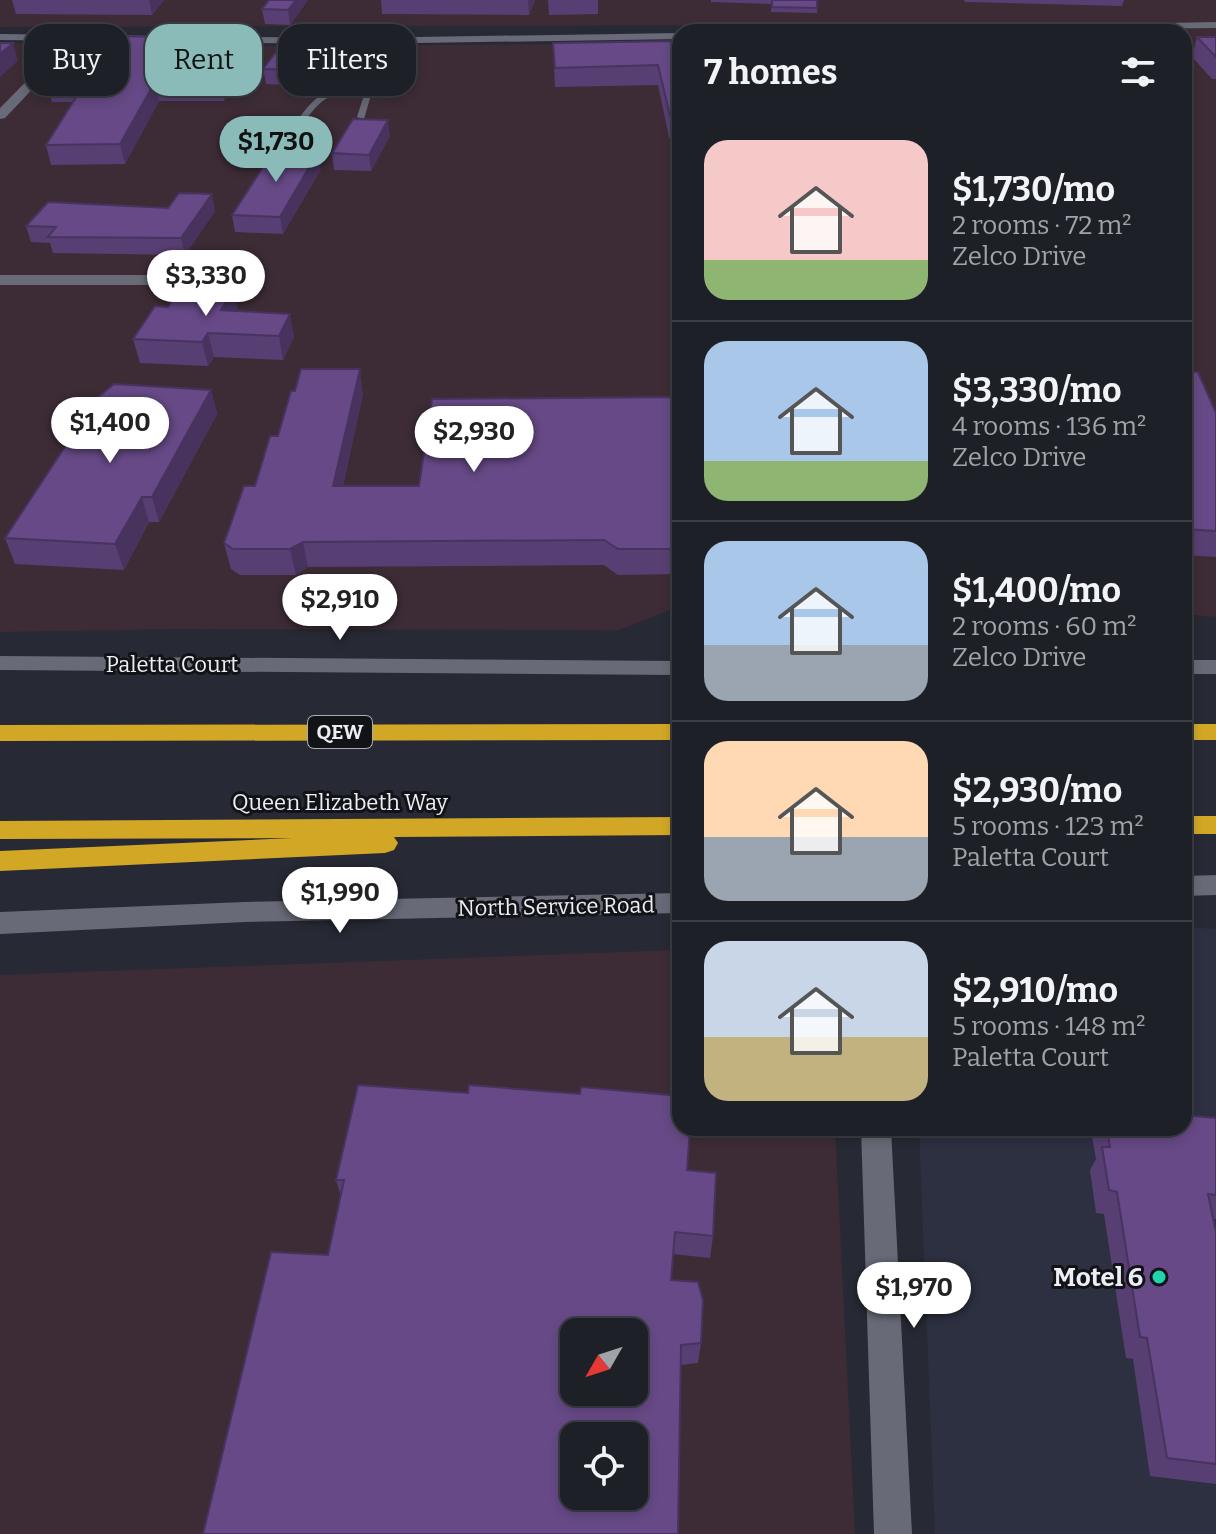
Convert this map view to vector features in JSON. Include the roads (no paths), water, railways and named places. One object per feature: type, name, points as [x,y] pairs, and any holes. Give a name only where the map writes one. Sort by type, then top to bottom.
[{"type":"highway","name":"QEW","points":[[0,733],[672,732]]},
{"type":"highway","points":[[1192,732],[1216,732]]},
{"type":"highway","points":[[1192,825],[1216,825]]},
{"type":"highway","name":"Queen Elizabeth Way","points":[[0,830],[672,826]]},
{"type":"highway","points":[[0,861],[423,841],[515,827]]},
{"type":"street","points":[[1192,25],[1216,25]]},
{"type":"street","points":[[416,40],[672,36]]},
{"type":"street","points":[[0,37],[24,37]]},
{"type":"street","points":[[129,38],[278,39]]},
{"type":"street","points":[[0,115],[24,90]]},
{"type":"street","points":[[0,280],[223,280]]},
{"type":"street","name":"Paletta Court","points":[[0,663],[672,668]]},
{"type":"street","points":[[1192,667],[1216,667]]},
{"type":"street","points":[[1192,886],[1216,885]]},
{"type":"street","name":"North Service Road","points":[[0,923],[245,912],[672,903]]},
{"type":"street","points":[[876,1136],[893,1534]]},
{"type":"lane","points":[[299,123],[318,96]]},
{"type":"lane","points":[[361,117],[367,96]]},
{"type":"place","name":"Motel 6","points":[[1159,1277]]}]
